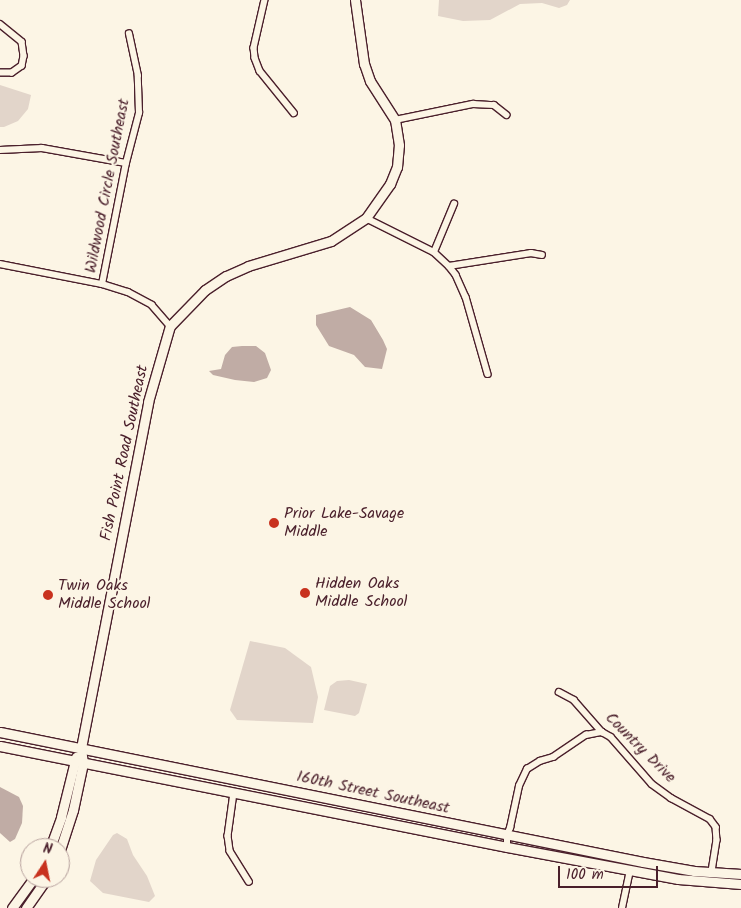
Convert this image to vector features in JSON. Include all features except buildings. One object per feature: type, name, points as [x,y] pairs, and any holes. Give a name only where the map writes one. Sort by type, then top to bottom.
[{"type":"street","points":[[265,0],[254,48],[255,58],[260,71],[294,112]]},
{"type":"street","name":"Fish Point Road Southeast","points":[[81,748],[148,402],[170,326],[205,290],[226,276],[248,266],[331,241],[366,218],[390,184],[397,167],[399,145],[395,120],[370,81],[364,64],[355,0]]},
{"type":"street","points":[[0,24],[22,42],[24,56],[22,66],[12,73],[0,73]]},
{"type":"street","name":"Wildwood Circle Southeast","points":[[102,284],[126,163],[137,128],[140,99],[138,76],[129,34]]},
{"type":"street","points":[[395,120],[473,104],[494,105],[507,114]]},
{"type":"street","points":[[0,150],[19,148],[60,150],[126,163]]},
{"type":"street","points":[[434,252],[454,204]]},
{"type":"street","points":[[366,218],[434,252],[449,266],[456,275],[466,297],[488,374]]},
{"type":"street","points":[[449,266],[531,253],[542,255]]},
{"type":"street","points":[[0,264],[102,284],[128,292],[152,305],[170,326]]},
{"type":"street","name":"Country Drive","points":[[559,692],[574,700],[602,732],[611,737],[652,784],[671,798],[710,819],[716,827],[717,840],[712,873]]},
{"type":"street","name":"160th Street Southeast","points":[[0,732],[678,869],[741,874]]},
{"type":"street","points":[[507,848],[507,835],[519,786],[527,769],[540,761],[553,758],[586,735],[602,732]]},
{"type":"street","name":"160th Street Southeast","points":[[0,746],[507,848],[678,879],[741,884]]},
{"type":"street","points":[[54,838],[61,817],[73,761],[81,748]]},
{"type":"street","points":[[64,838],[73,810],[83,763],[81,748]]},
{"type":"street","points":[[234,793],[228,836],[230,851],[249,882]]},
{"type":"street","points":[[622,908],[630,870]]},
{"type":"street","points":[[12,908],[27,888]]},
{"type":"street","points":[[26,908],[40,888]]},
{"type":"shaded area","points":[[439,0],[570,0],[567,5],[559,8],[542,3],[520,4],[490,20],[463,21],[438,16]]},
{"type":"shaded area","points":[[0,85],[31,95],[28,109],[18,121],[4,127],[0,127]]},
{"type":"shaded area","points":[[350,307],[371,320],[383,340],[387,349],[382,369],[365,367],[354,355],[329,346],[316,325],[316,315]]},
{"type":"shaded area","points":[[256,346],[265,353],[271,370],[267,378],[254,382],[235,380],[213,375],[209,371],[221,369],[225,355],[232,347]]},
{"type":"shaded area","points":[[250,641],[285,648],[311,667],[318,697],[313,723],[237,720],[230,710]]},
{"type":"shaded area","points":[[349,680],[367,684],[359,713],[355,716],[324,710],[330,686],[337,681]]},
{"type":"shaded area","points":[[0,787],[19,797],[23,806],[22,823],[15,839],[10,842],[0,833]]},
{"type":"shaded area","points":[[117,833],[127,839],[133,855],[147,876],[155,896],[149,902],[103,893],[90,881],[96,860],[113,835]]},
{"type":"place","name":"Prior Lake-Savage Middle","points":[[274,523]]},
{"type":"place","name":"Hidden Oaks Middle School","points":[[305,593]]},
{"type":"place","name":"Twin Oaks Middle School","points":[[48,595]]}]
